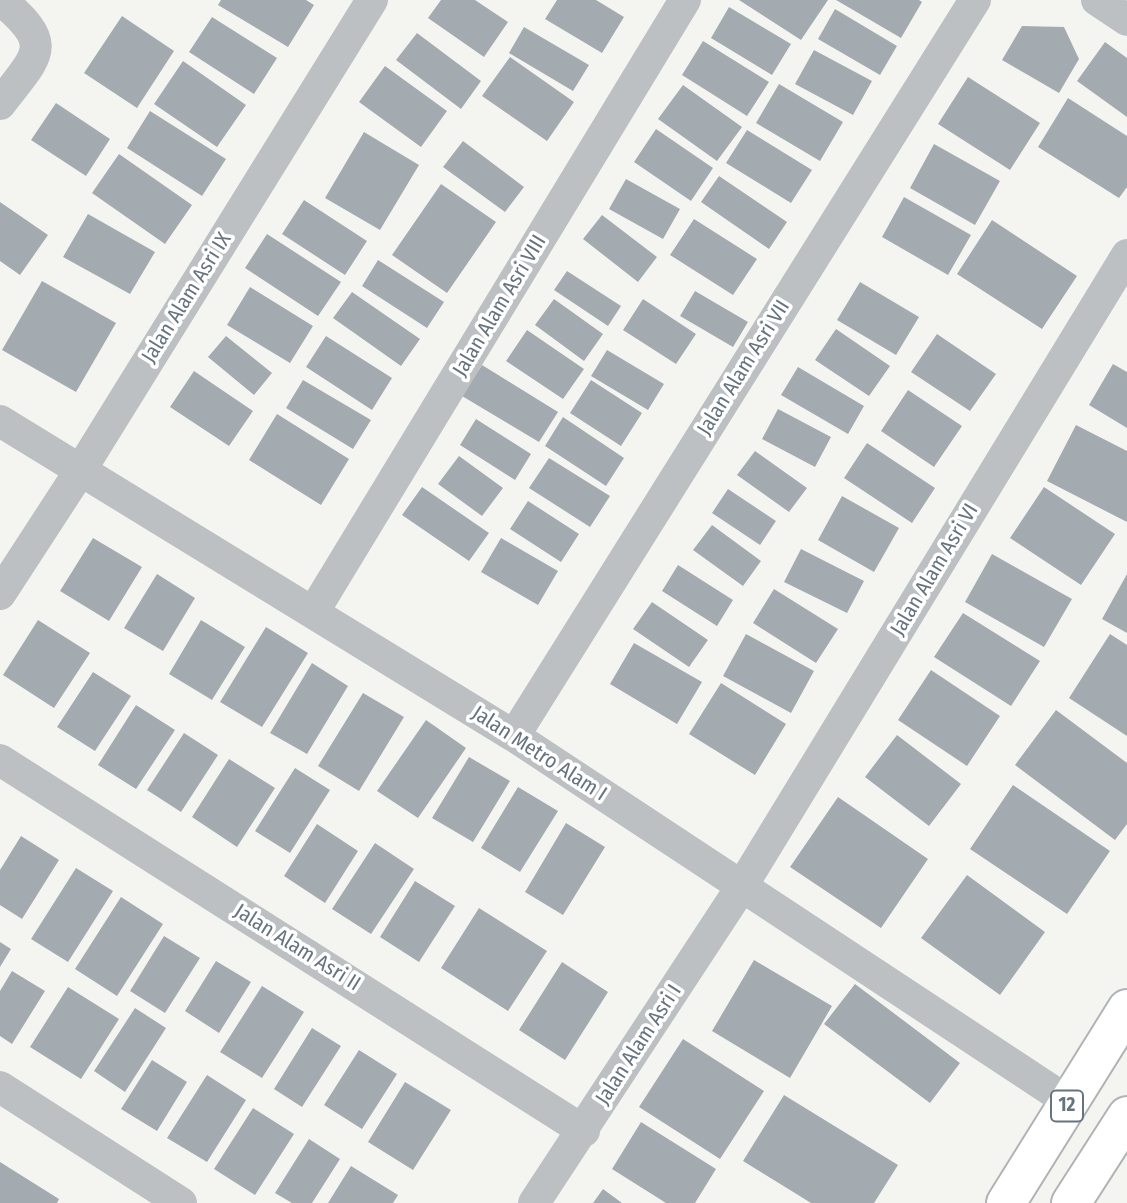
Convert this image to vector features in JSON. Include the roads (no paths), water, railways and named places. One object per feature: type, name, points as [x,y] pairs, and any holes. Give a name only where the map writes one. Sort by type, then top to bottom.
[{"type":"highway","name":"12","points":[[1006,1203],[1127,1009]]},
{"type":"highway","points":[[1071,1203],[1124,1128]]},
{"type":"street","points":[[0,104],[30,65],[37,49],[36,34],[1,0]]},
{"type":"street","name":"Jalan Alam Asri IX","points":[[0,594],[80,471],[372,0]]},
{"type":"street","name":"Jalan Alam Asri VIII","points":[[314,611],[685,0]]},
{"type":"street","name":"Jalan Alam Asri VII","points":[[514,736],[975,0]]},
{"type":"street","points":[[1097,0],[1127,20]]},
{"type":"street","name":"Jalan Alam Asri VI","points":[[742,886],[1127,255]]},
{"type":"street","name":"Jalan Metro Alam I","points":[[0,421],[514,736],[1069,1102]]},
{"type":"street","name":"Jalan Alam Asri II","points":[[3,769],[584,1131]]},
{"type":"street","name":"Jalan Alam Asri I","points":[[534,1203],[584,1131],[742,886]]},
{"type":"street","points":[[0,1087],[181,1203]]}]
